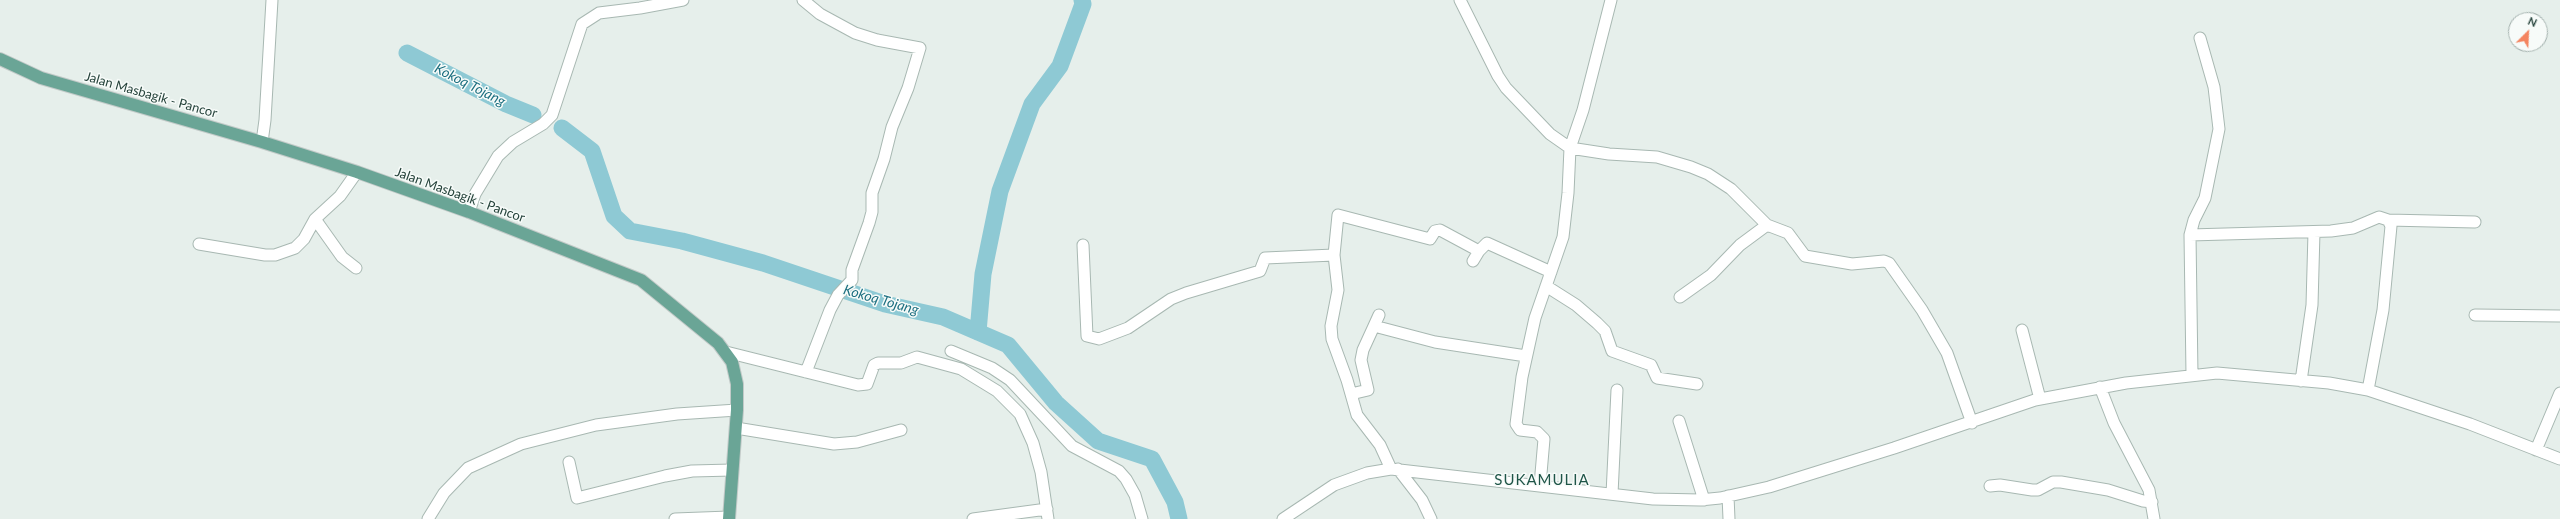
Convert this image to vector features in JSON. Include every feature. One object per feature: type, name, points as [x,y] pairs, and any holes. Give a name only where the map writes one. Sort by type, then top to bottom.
[{"type":"main road","name":"Jalan Masbagik - Pancor","points":[[0,60],[41,78],[262,142],[357,172],[469,212],[641,280],[668,301],[726,352],[735,374],[737,410],[729,518]]},
{"type":"street","points":[[262,142],[266,112],[272,0]]},
{"type":"street","points":[[469,212],[475,194],[498,156],[513,142],[543,124],[552,115],[577,35],[582,24],[590,16],[599,13],[640,8],[683,0]]},
{"type":"street","points":[[803,0],[820,14],[855,33],[876,40],[916,47],[908,88],[892,127],[884,159],[872,193],[869,223],[852,270],[852,280],[830,310],[806,372]]},
{"type":"street","points":[[1460,0],[1498,76],[1506,88],[1545,129],[1570,148],[1609,154],[1657,156],[1691,167],[1708,174],[1731,189],[1767,225],[1788,233],[1802,253],[1809,258],[1852,264],[1884,261],[1889,263],[1922,310],[1947,353],[1972,423]]},
{"type":"street","points":[[1540,485],[1544,439],[1537,432],[1520,430],[1516,424],[1526,356],[1535,318],[1565,225],[1570,148],[1583,110],[1611,0]]},
{"type":"street","points":[[2192,375],[2190,235],[2194,220],[2205,198],[2220,129],[2214,87],[2200,38]]},
{"type":"street","points":[[200,244],[275,255],[300,244],[315,219],[340,196],[357,172]]},
{"type":"street","points":[[1431,519],[1422,500],[1394,469],[1380,445],[1359,420],[1334,349],[1330,332],[1338,293],[1338,270],[1334,255],[1337,217],[1341,214],[1430,239],[1436,231],[1440,230],[1479,251]]},
{"type":"street","points":[[2190,235],[2314,232],[2353,228],[2379,217],[2388,220],[2475,222]]},
{"type":"street","points":[[315,219],[342,257],[356,268]]},
{"type":"street","points":[[2368,390],[2383,310],[2391,226],[2388,220]]},
{"type":"street","points":[[1680,297],[1711,275],[1740,245],[1767,225]]},
{"type":"street","points":[[2301,381],[2312,306],[2314,232]]},
{"type":"street","points":[[1473,260],[1487,243],[1551,272]]},
{"type":"street","points":[[1083,245],[1087,336],[1099,339],[1128,328],[1171,299],[1186,293],[1260,271],[1265,258],[1334,255]]},
{"type":"street","points":[[1546,286],[1576,305],[1597,323],[1605,331],[1612,351],[1651,365],[1657,378],[1697,384]]},
{"type":"street","points":[[2474,315],[2560,316]]},
{"type":"street","points":[[1351,394],[1368,390],[1361,360],[1365,344],[1376,320],[1435,342],[1526,356]]},
{"type":"street","points":[[2022,330],[2040,399]]},
{"type":"street","points":[[951,351],[992,368],[1010,380],[1072,446],[1118,471],[1126,478],[1135,495],[1142,519]]},
{"type":"street","points":[[726,352],[863,385],[868,384],[876,364],[901,363],[917,357],[961,369],[985,383],[1008,400],[1020,414],[1032,443],[1041,472],[1048,514],[973,519]]},
{"type":"street","points":[[1283,519],[1334,485],[1367,473],[1394,469],[1653,499],[1704,500],[1769,487],[1972,423],[2040,399],[2100,387],[2192,375],[2231,374],[2340,384],[2368,390],[2455,419],[2560,459]]},
{"type":"street","points":[[2100,387],[2114,422],[2144,478],[2152,502],[2154,519]]},
{"type":"street","points":[[1612,494],[1617,390]]},
{"type":"street","points":[[2536,450],[2560,393]]},
{"type":"street","points":[[428,519],[444,492],[468,468],[521,444],[564,431],[596,425],[677,414],[737,410]]},
{"type":"street","points":[[1679,421],[1704,500]]},
{"type":"street","points":[[736,428],[834,444],[857,442],[901,430]]},
{"type":"street","points":[[569,462],[577,498],[665,476],[692,471],[732,470]]},
{"type":"street","points":[[1990,486],[2000,485],[2038,490],[2053,482],[2061,482],[2108,490],[2143,502],[2152,502]]},
{"type":"street","points":[[1728,496],[1729,519]]},
{"type":"street","points":[[675,519],[729,518]]},
{"type":"waterway","points":[[978,332],[983,274],[1000,191],[1032,104],[1060,66],[1083,4],[1082,0]]},
{"type":"waterway","name":"Kokoq Tojang","points":[[407,53],[506,104],[533,115]]},
{"type":"waterway","name":"Kokoq Tojang","points":[[562,128],[592,151],[614,216],[630,231],[682,241],[763,263],[885,304],[943,317],[1008,345],[1056,403],[1098,441],[1152,459],[1175,502],[1179,519]]},
{"type":"district","name":"SUKAMULIA","points":[[1542,480]]}]
